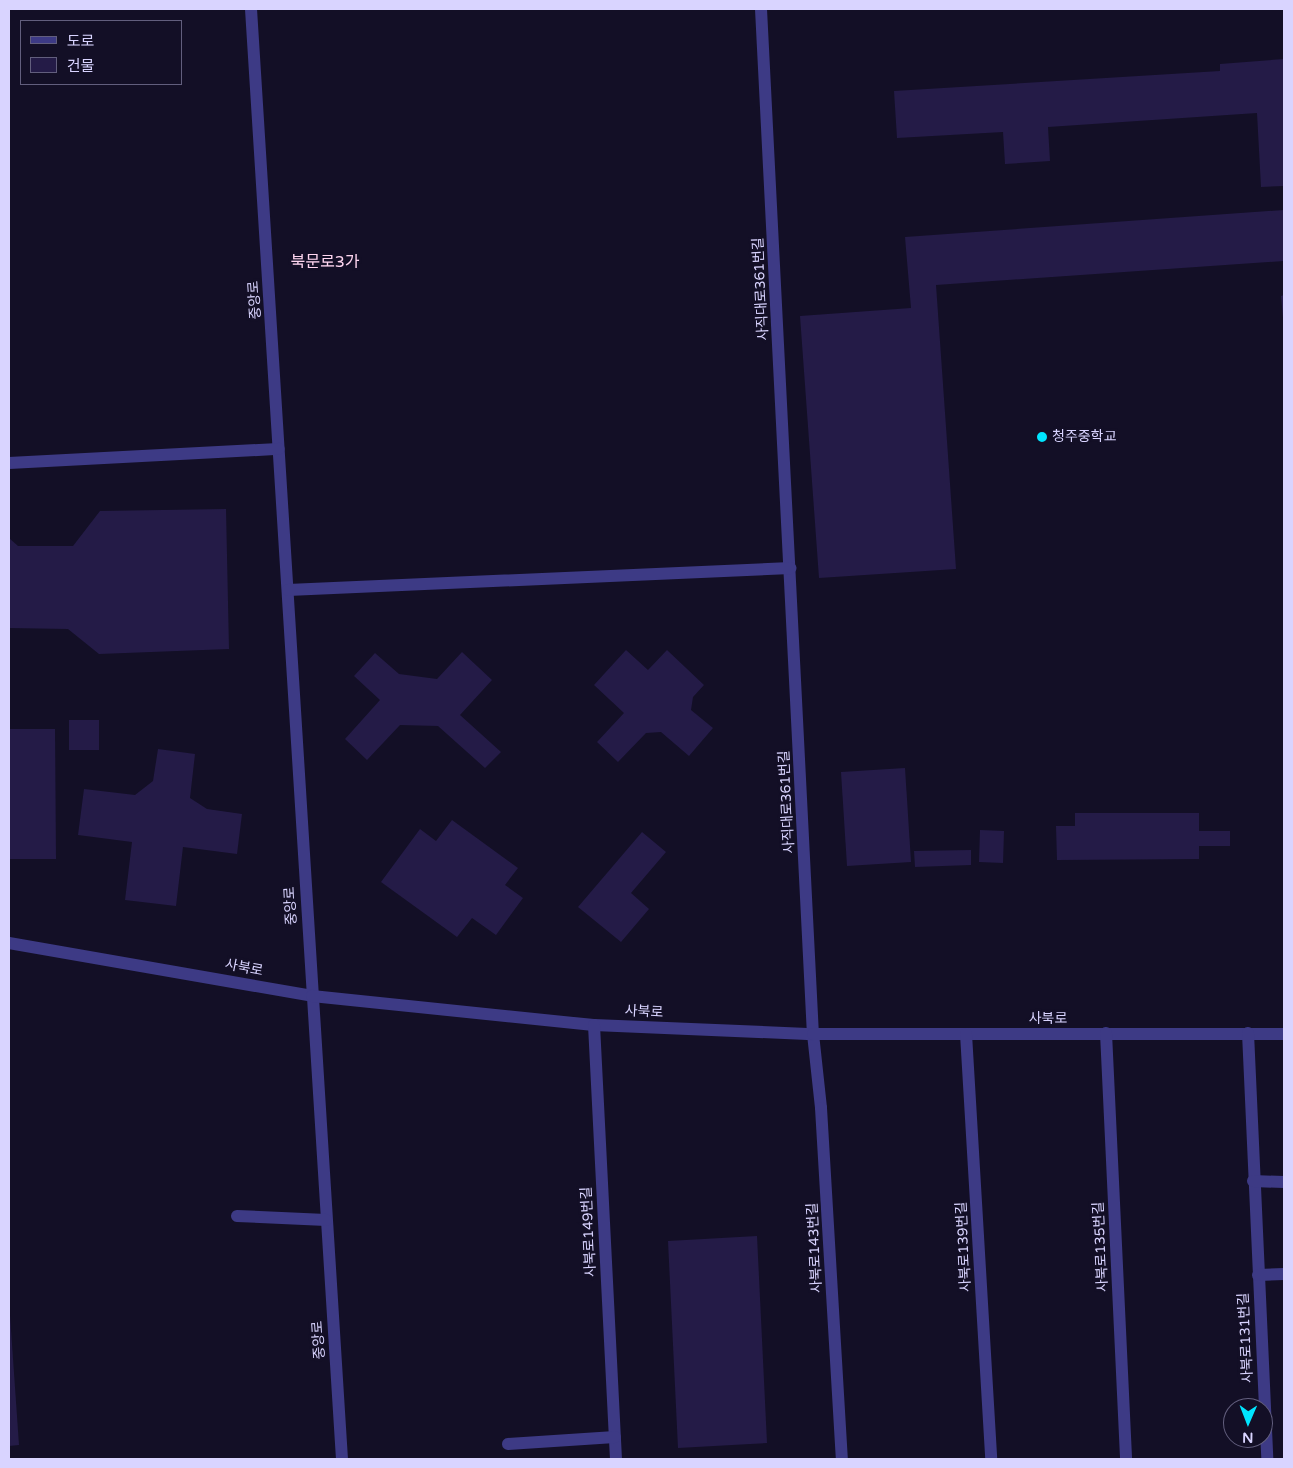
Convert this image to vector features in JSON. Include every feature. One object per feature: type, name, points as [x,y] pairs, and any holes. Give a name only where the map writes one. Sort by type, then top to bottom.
[{"type":"street","name":"중앙로","points":[[251,9],[342,1459]]},
{"type":"street","name":"사직대로361번길","points":[[761,9],[791,568],[812,1034]]},
{"type":"street","points":[[9,463],[279,450]]},
{"type":"street","points":[[288,590],[791,568]]},
{"type":"street","name":"사북로","points":[[9,943],[312,996],[594,1025],[812,1034],[1284,1034]]},
{"type":"street","name":"사북로149번길","points":[[594,1025],[616,1459]]},
{"type":"street","name":"사북로135번길","points":[[1106,1033],[1126,1459]]},
{"type":"street","name":"사북로131번길","points":[[1248,1033],[1253,1181],[1267,1459]]},
{"type":"street","name":"사북로143번길","points":[[812,1034],[821,1108],[842,1459]]},
{"type":"street","name":"사북로139번길","points":[[966,1034],[991,1459]]},
{"type":"street","points":[[1253,1181],[1284,1182]]},
{"type":"street","points":[[237,1216],[326,1220]]},
{"type":"street","name":"사북로131번길","points":[[1258,1275],[1284,1274]]},
{"type":"street","points":[[508,1444],[615,1437]]},
{"type":"building","points":[[1284,59],[1284,186],[1261,187],[1257,113],[1048,127],[1050,161],[1005,164],[1003,132],[897,138],[894,91],[1220,71],[1220,64]]},
{"type":"building","points":[[1284,210],[1284,261],[936,285],[956,569],[819,578],[800,316],[911,308],[905,237]]},
{"type":"building","points":[[1284,295],[1284,318],[1283,318],[1281,296]]},
{"type":"building","points":[[226,509],[229,649],[99,654],[68,629],[9,628],[9,538],[18,546],[73,546],[100,511]]},
{"type":"building","points":[[626,650],[648,670],[667,650],[704,685],[693,697],[691,710],[713,728],[689,756],[661,732],[646,733],[618,762],[597,742],[624,713],[594,685]]},
{"type":"building","points":[[462,652],[492,680],[460,715],[501,752],[485,768],[438,726],[400,725],[367,760],[345,739],[380,700],[354,676],[375,653],[399,674],[437,679]]},
{"type":"building","points":[[69,720],[99,720],[99,750],[69,750]]},
{"type":"building","points":[[9,729],[55,729],[56,859],[9,859]]},
{"type":"building","points":[[158,749],[195,754],[190,798],[207,809],[242,814],[237,854],[183,847],[176,906],[125,900],[132,842],[78,835],[84,789],[135,795],[153,781]]},
{"type":"building","points":[[905,768],[911,862],[847,866],[841,772]]},
{"type":"building","points":[[1075,813],[1199,813],[1199,831],[1230,831],[1230,846],[1199,846],[1199,859],[1057,860],[1056,826],[1075,826]]},
{"type":"building","points":[[452,820],[518,868],[505,885],[523,898],[496,935],[472,918],[457,937],[381,882],[420,829],[436,841]]},
{"type":"building","points":[[980,830],[1004,831],[1003,863],[979,862]]},
{"type":"building","points":[[642,832],[666,852],[631,893],[649,909],[621,942],[578,907]]},
{"type":"building","points":[[971,850],[971,865],[915,867],[914,851]]},
{"type":"building","points":[[757,1236],[767,1443],[678,1448],[668,1241]]},
{"type":"building","points":[[9,1301],[19,1445],[9,1446]]},
{"type":"place","name":"청주중학교","points":[[1042,437]]},
{"type":"district","name":"북문로3가","points":[[325,262]]}]
